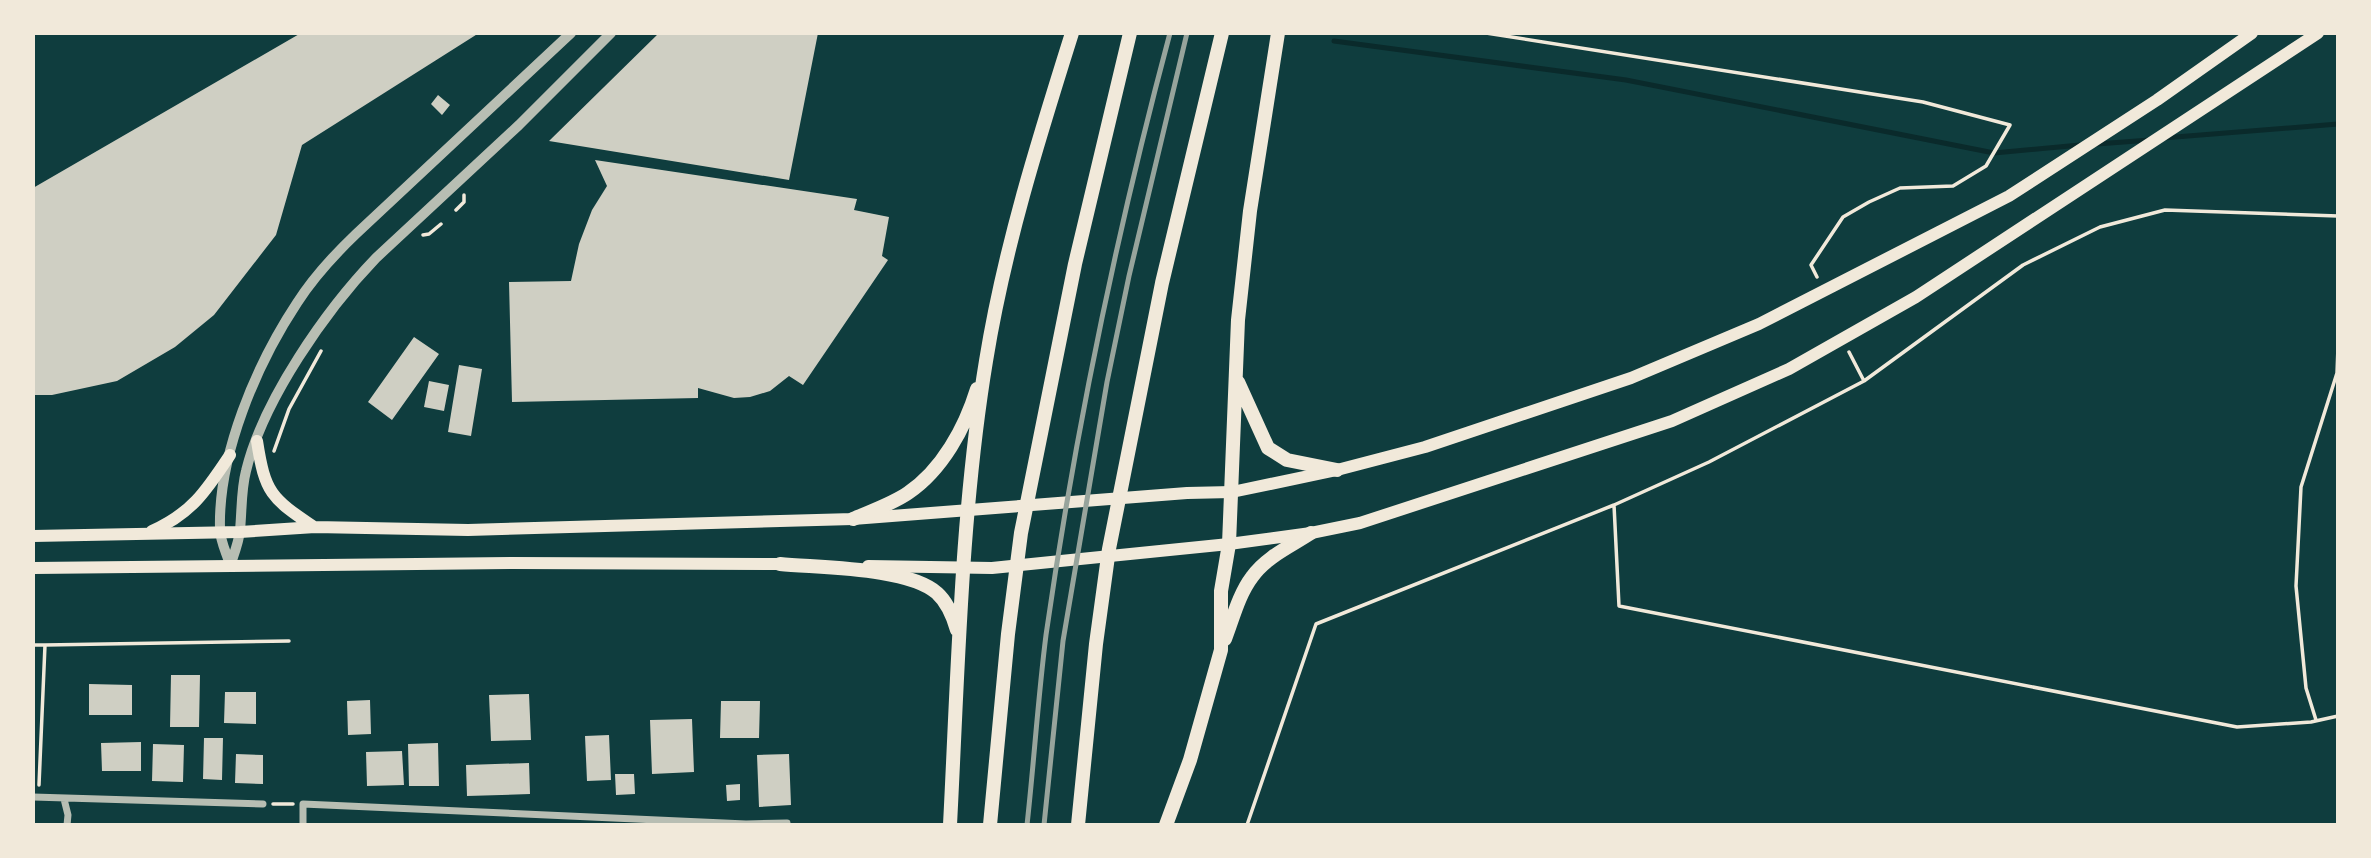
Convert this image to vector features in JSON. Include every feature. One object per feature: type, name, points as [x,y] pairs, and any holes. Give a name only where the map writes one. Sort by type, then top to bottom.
[{"type":"highway","points":[[950,825],[968,509],[986,361],[1004,270],[1040,136],[1072,33]]},
{"type":"highway","points":[[990,825],[1008,634],[1021,533],[1075,264],[1130,33]]},
{"type":"highway","points":[[1079,825],[1096,644],[1109,549],[1162,284],[1222,33]]},
{"type":"highway","points":[[1220,650],[1221,592],[1229,544],[1232,492],[1238,320],[1250,211],[1278,33]]},
{"type":"highway","points":[[33,536],[240,532],[315,527],[468,530],[853,519],[1187,493],[1232,492],[1337,470],[1425,447],[1631,378],[1759,324],[2009,196],[2157,100],[2252,33]]},
{"type":"highway","points":[[33,568],[513,563],[992,568],[1229,544],[1311,533],[1360,523],[1672,421],[1789,369],[1916,297],[2318,33]]},
{"type":"highway","points":[[853,519],[906,495],[932,474],[962,425],[986,361]]},
{"type":"highway","points":[[1236,378],[1268,448],[1287,460],[1337,470]]},
{"type":"highway","points":[[257,441],[262,475],[272,494],[286,509],[315,527]]},
{"type":"highway","points":[[145,534],[169,523],[197,503],[230,455]]},
{"type":"highway","points":[[1166,825],[1190,760],[1220,650],[1242,594],[1252,576],[1269,559],[1311,533]]},
{"type":"highway","points":[[780,564],[893,574],[919,581],[937,593],[951,611],[960,639]]},
{"type":"street","points":[[230,566],[219,532],[222,492],[230,455],[251,393],[273,344],[297,303],[355,234],[571,33]]},
{"type":"street","points":[[230,566],[240,532],[246,471],[268,414],[306,346],[359,275],[519,125],[611,33]]},
{"type":"street","points":[[36,797],[263,804]]},
{"type":"street","points":[[64,799],[68,815],[67,825]]},
{"type":"street","points":[[303,825],[303,804],[746,824],[787,823]]},
{"type":"path","points":[[1486,33],[1923,102],[2010,125],[1986,166],[1953,186],[1900,188],[1843,217],[1811,265],[1818,280]]},
{"type":"path","points":[[1247,825],[1316,624],[1614,505],[1709,462],[1864,381],[2023,265],[2101,227],[2165,210],[2338,216]]},
{"type":"path","points":[[416,242],[441,224]]},
{"type":"path","points":[[2316,720],[2306,688],[2296,586],[2301,487],[2337,373],[2338,347]]},
{"type":"path","points":[[1848,349],[1864,381]]},
{"type":"path","points":[[274,451],[289,409],[322,351]]},
{"type":"path","points":[[1614,505],[1619,606],[2237,727],[2338,716]]},
{"type":"path","points":[[33,645],[289,641]]},
{"type":"path","points":[[36,797],[45,645]]},
{"type":"path","points":[[263,804],[303,804]]},
{"type":"building","points":[[301,33],[479,33],[302,145],[276,235],[214,315],[175,347],[117,381],[52,395],[33,395],[33,188]]},
{"type":"building","points":[[659,33],[818,33],[789,180],[549,141]]},
{"type":"building","points":[[438,95],[450,105],[442,115],[431,104]]},
{"type":"building","points":[[595,160],[857,199],[854,210],[889,217],[882,256],[888,260],[803,385],[789,376],[770,391],[750,397],[734,398],[698,388],[698,398],[512,402],[509,282],[571,281],[579,244],[592,210],[607,186]]},
{"type":"building","points":[[414,337],[439,354],[392,420],[368,402]]},
{"type":"building","points":[[459,365],[482,369],[471,436],[448,432]]},
{"type":"building","points":[[429,381],[449,385],[444,411],[424,407]]},
{"type":"building","points":[[171,675],[200,675],[199,727],[170,727]]},
{"type":"building","points":[[89,684],[132,685],[132,715],[89,715]]},
{"type":"building","points":[[225,692],[256,692],[256,724],[224,723]]},
{"type":"building","points":[[529,694],[531,740],[491,741],[489,695]]},
{"type":"building","points":[[370,700],[371,734],[348,735],[347,701]]},
{"type":"building","points":[[721,701],[760,701],[759,738],[720,738]]},
{"type":"building","points":[[692,719],[694,772],[652,774],[650,720]]},
{"type":"building","points":[[609,735],[611,780],[587,781],[585,736]]},
{"type":"building","points":[[204,738],[223,738],[222,780],[203,779]]},
{"type":"building","points":[[141,742],[141,771],[102,771],[101,743]]},
{"type":"building","points":[[438,743],[439,786],[409,786],[408,744]]},
{"type":"building","points":[[153,744],[184,745],[183,782],[152,781]]},
{"type":"building","points":[[402,751],[404,785],[367,786],[366,752]]},
{"type":"building","points":[[236,754],[263,755],[263,784],[235,783]]},
{"type":"building","points":[[789,754],[791,805],[759,807],[757,755]]},
{"type":"building","points":[[529,763],[530,794],[467,796],[466,765]]},
{"type":"building","points":[[615,774],[634,774],[635,794],[616,795]]},
{"type":"building","points":[[740,784],[740,800],[727,801],[726,785]]},
{"type":"waterway","points":[[1334,41],[1626,80],[1994,153],[2080,145]]},
{"type":"waterway","points":[[2163,138],[2338,124]]},
{"type":"waterway","points":[[2097,144],[2150,140]]},
{"type":"railway","points":[[1027,825],[1046,635],[1070,484],[1115,257],[1170,33]]},
{"type":"railway","points":[[1044,825],[1063,641],[1107,382],[1129,276],[1187,33]]}]
